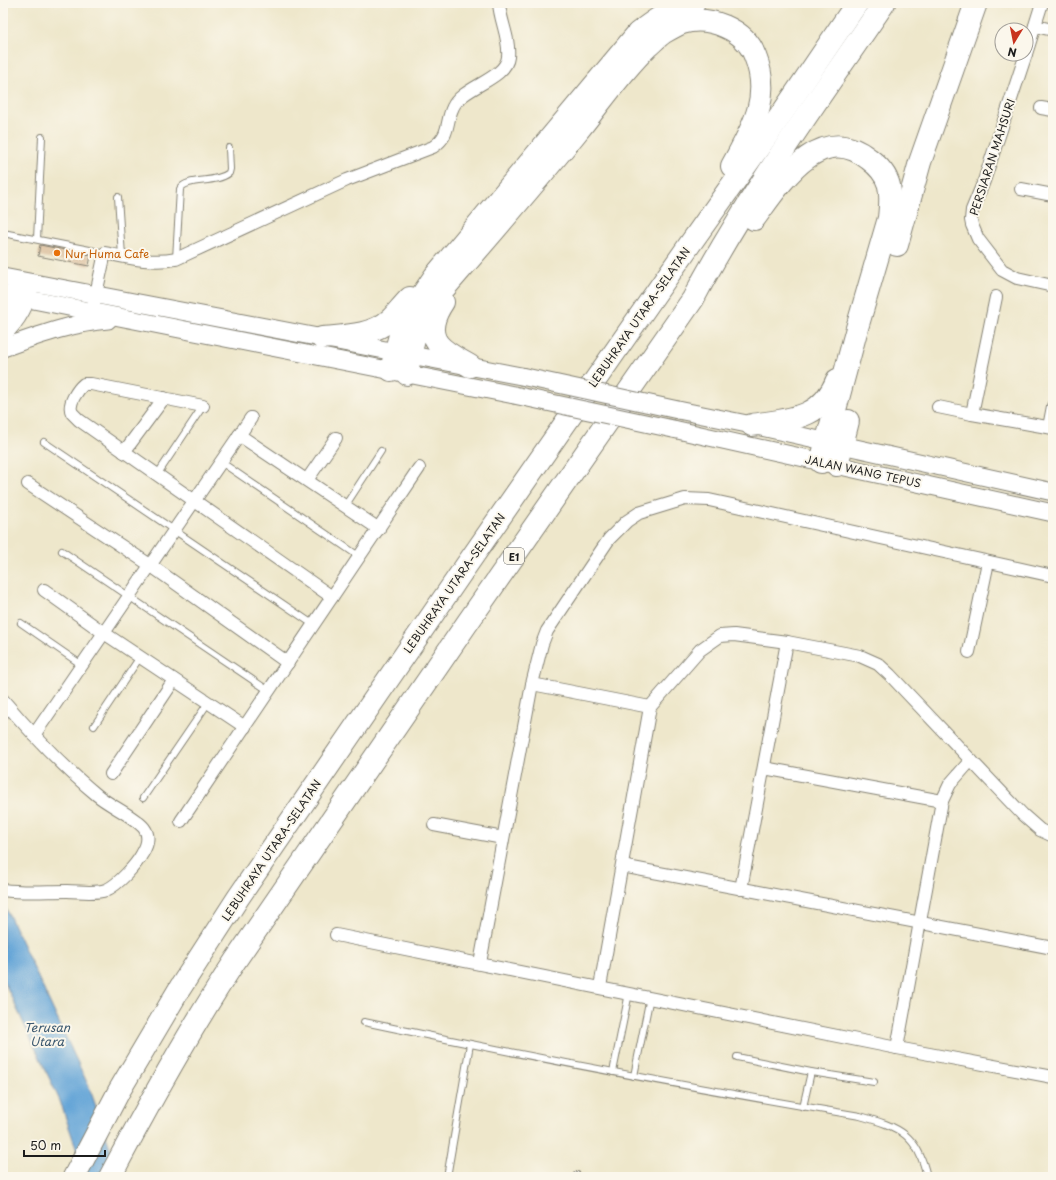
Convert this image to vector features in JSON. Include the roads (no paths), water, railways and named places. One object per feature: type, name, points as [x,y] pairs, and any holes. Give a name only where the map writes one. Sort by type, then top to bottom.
[{"type":"highway","points":[[470,366],[444,350],[438,344],[434,334],[435,317],[440,306],[501,210],[638,33],[661,16],[682,6],[694,3]]},
{"type":"highway","name":"LEBUHRAYA UTARA–SELATAN","points":[[74,1177],[118,1091],[188,976],[238,898],[468,563],[690,244],[766,138],[857,3]]},
{"type":"highway","name":"E1","points":[[110,1177],[146,1110],[205,1007],[235,961],[468,622],[693,299],[741,214],[884,3]]},
{"type":"highway","points":[[832,453],[872,332],[920,162],[976,3]]},
{"type":"highway","points":[[401,363],[408,316],[435,276],[576,134],[635,59],[662,33],[682,24],[698,21],[720,24],[739,34],[752,47],[760,68],[763,88],[755,122],[690,244]]},
{"type":"highway","points":[[693,299],[788,175],[804,160],[822,149],[838,146],[851,148],[863,154],[878,166],[886,177],[890,189],[891,203],[889,218],[857,328],[832,453]]},
{"type":"highway","points":[[322,338],[359,335],[376,330],[390,320],[501,210]]},
{"type":"highway","points":[[752,425],[795,418],[813,411],[826,401],[835,384],[857,328]]},
{"type":"main road","points":[[16,288],[96,295],[322,338],[401,363]]},
{"type":"main road","points":[[16,288],[92,312],[401,363]]},
{"type":"main road","points":[[3,314],[16,288]]},
{"type":"main road","points":[[3,334],[19,314],[16,288]]},
{"type":"main road","points":[[3,348],[89,321],[126,318]]},
{"type":"main road","name":"JALAN WANG TEPUS","points":[[401,363],[514,395],[673,429],[832,453],[1053,492]]},
{"type":"main road","name":"JALAN WANG TEPUS","points":[[401,363],[470,366],[752,425],[832,453],[1053,513]]},
{"type":"street","name":"PERSIARAN MAHSURI","points":[[1034,29],[1042,3]]},
{"type":"street","points":[[92,312],[105,253],[145,261],[164,262],[176,259],[347,180],[433,147],[440,142],[445,136],[452,107],[465,94],[501,71],[507,64],[508,56],[506,34],[496,4]]},
{"type":"street","points":[[1035,26],[1053,30]]},
{"type":"street","name":"PERSIARAN MAHSURI","points":[[1023,62],[989,166],[972,210],[971,220],[978,239],[1002,270],[1017,278],[1053,286]]},
{"type":"street","points":[[1021,189],[1053,195]]},
{"type":"street","points":[[972,414],[996,297]]},
{"type":"street","points":[[203,406],[91,384],[84,384],[79,388],[70,408],[79,420],[332,597]]},
{"type":"street","points":[[124,452],[164,398]]},
{"type":"street","points":[[938,407],[1051,427],[1053,406]]},
{"type":"street","points":[[34,735],[251,418]]},
{"type":"street","points":[[240,435],[379,529]]},
{"type":"street","points":[[307,480],[336,438]]},
{"type":"street","points":[[180,821],[419,468]]},
{"type":"street","points":[[28,484],[150,565],[288,663]]},
{"type":"street","points":[[480,964],[532,684],[542,644],[547,631],[609,539],[627,521],[639,513],[685,499],[709,500],[1053,576]]},
{"type":"street","points":[[969,652],[988,562]]},
{"type":"street","points":[[44,590],[104,633],[244,727]]},
{"type":"street","points":[[600,987],[650,706],[700,650],[720,636],[734,635],[787,642],[860,656],[878,664],[1023,815],[1040,830],[1053,834]]},
{"type":"street","points":[[741,889],[787,642]]},
{"type":"street","points":[[111,774],[174,680]]},
{"type":"street","points":[[532,684],[650,706]]},
{"type":"street","points":[[3,700],[7,713],[34,735],[61,763],[106,803],[137,822],[145,829],[147,839],[147,845],[140,857],[125,875],[114,885],[104,890],[91,892],[9,891]]},
{"type":"street","points":[[897,1048],[921,923],[942,801],[950,784],[971,760]]},
{"type":"street","points":[[764,768],[942,801]]},
{"type":"street","points":[[434,825],[503,838]]},
{"type":"street","points":[[622,866],[1053,948]]},
{"type":"street","points":[[336,935],[650,997],[897,1048],[1053,1077]]},
{"type":"lane","points":[[37,239],[42,136]]},
{"type":"lane","points":[[176,259],[180,189],[182,185],[189,182],[206,181],[224,177],[229,173],[229,148]]},
{"type":"lane","points":[[118,197],[122,256]]},
{"type":"lane","points":[[3,233],[105,253]]},
{"type":"lane","points":[[157,475],[203,406]]},
{"type":"lane","points":[[44,442],[314,625]]},
{"type":"lane","points":[[345,506],[381,451]]},
{"type":"lane","points":[[221,462],[360,557]]},
{"type":"lane","points":[[62,551],[269,691]]},
{"type":"lane","points":[[21,623],[82,665]]},
{"type":"lane","points":[[94,726],[140,657]]},
{"type":"lane","points":[[143,798],[208,703]]},
{"type":"lane","points":[[613,1072],[629,993]]},
{"type":"lane","points":[[634,1076],[650,997]]},
{"type":"lane","points":[[364,1022],[634,1076],[860,1116],[897,1129],[906,1136],[916,1146],[923,1160],[927,1177]]},
{"type":"lane","points":[[447,1177],[470,1044]]},
{"type":"lane","points":[[737,1057],[810,1072],[874,1082]]},
{"type":"lane","points":[[803,1107],[810,1072]]},
{"type":"water","name":"Terusan Utara","points":[[3,902],[90,1089],[120,1177],[86,1177],[60,1101],[3,979]]},
{"type":"place","name":"Nur Huma Cafe","points":[[57,253]]}]
